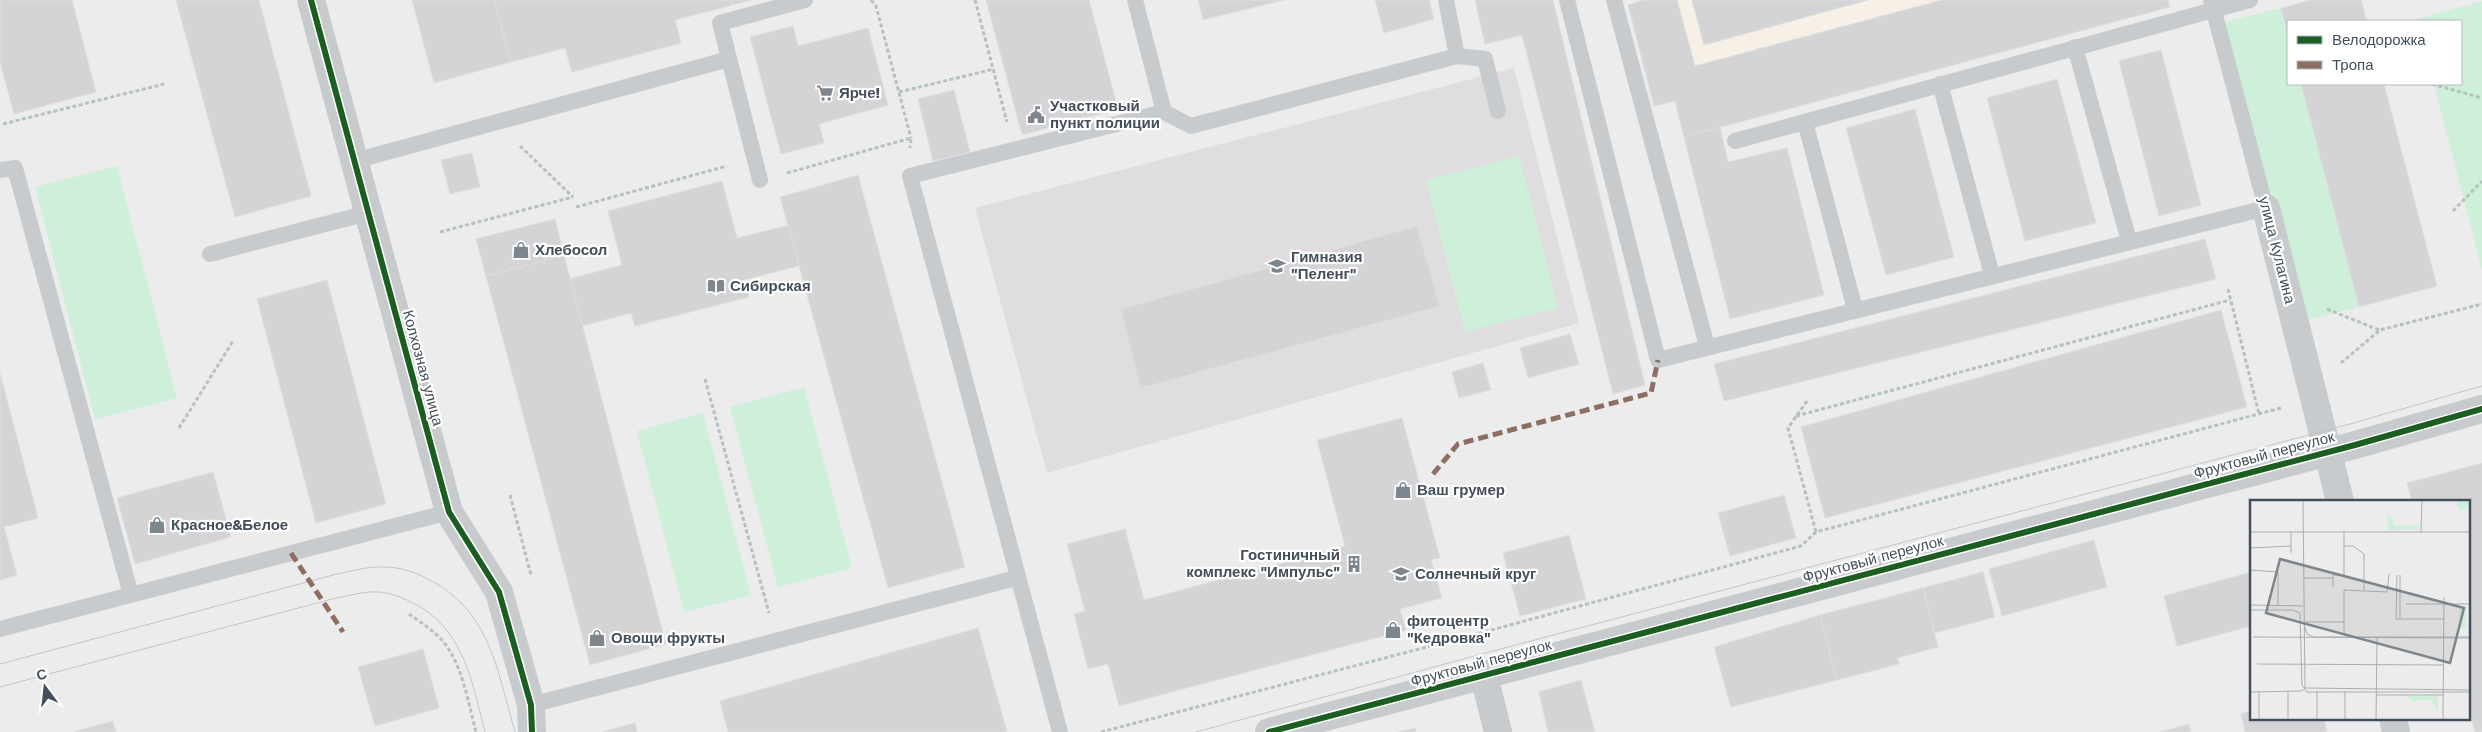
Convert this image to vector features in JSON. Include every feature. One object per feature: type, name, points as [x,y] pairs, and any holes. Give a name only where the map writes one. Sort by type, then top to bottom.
[{"type":"street","name":"Колхозная улица","points":[[311,0],[449,512],[500,592],[530,705],[532,732]]},
{"type":"street","name":"улица Кулагина","points":[[2266,208],[2340,500]]},
{"type":"street","name":"Фруктовый переулок","points":[[1269,732],[2482,409]]},
{"type":"street","points":[[1484,676],[1498,732]]},
{"type":"lane","points":[[760,180],[720,23],[805,0]]},
{"type":"lane","points":[[1135,0],[1164,112]]},
{"type":"lane","points":[[1446,0],[1457,56]]},
{"type":"lane","points":[[1567,0],[1658,360],[1707,346],[2266,208]]},
{"type":"lane","points":[[1614,0],[1707,346]]},
{"type":"lane","points":[[1735,141],[2075,47],[2212,5],[2250,0]]},
{"type":"lane","name":"улица Кулагина","points":[[2212,5],[2266,208]]},
{"type":"lane","points":[[2075,47],[2129,241]]},
{"type":"lane","points":[[1060,732],[1016,578],[910,176],[1164,112],[1190,126],[1457,56],[1485,59],[1498,111]]},
{"type":"lane","points":[[354,161],[729,59]]},
{"type":"lane","points":[[1940,84],[1992,275]]},
{"type":"lane","points":[[1805,122],[1856,309]]},
{"type":"lane","points":[[0,170],[16,168],[131,595]]},
{"type":"lane","points":[[210,254],[368,213]]},
{"type":"lane","points":[[0,629],[449,512]]},
{"type":"lane","points":[[530,705],[1016,578]]},
{"type":"path","points":[[871,0],[876,6],[911,138],[910,176]]},
{"type":"path","points":[[975,0],[1014,149]]},
{"type":"path","points":[[899,92],[994,69]]},
{"type":"path","points":[[3,124],[164,84]]},
{"type":"path","points":[[2436,85],[2482,98]]},
{"type":"path","points":[[440,232],[573,197],[495,122]]},
{"type":"path","points":[[760,180],[911,138]]},
{"type":"path","points":[[576,207],[754,159]]},
{"type":"path","points":[[2453,211],[2482,181]]},
{"type":"path","points":[[2228,289],[2259,414]]},
{"type":"path","points":[[2289,295],[2380,330]]},
{"type":"path","points":[[1796,416],[2230,300]]},
{"type":"path","points":[[1100,732],[1492,630],[1792,549],[1801,546],[1816,532],[2259,414],[2313,394],[2380,330],[2482,304]]},
{"type":"path","points":[[179,428],[233,341]]},
{"type":"path","points":[[705,379],[777,640]]},
{"type":"path","points":[[1807,401],[1788,428],[1816,532]]},
{"type":"path","points":[[409,614],[440,638],[452,656],[464,686],[476,732]]},
{"type":"shaded area","points":[[1677,0],[1942,0],[1695,66]]},
{"type":"shaded area","name":"Гимназия \"Пеленг\"","points":[[1514,68],[1579,323],[1047,473],[975,208]]},
{"type":"green space","points":[[2482,1],[2482,270],[2434,85],[2462,85],[2462,20],[2417,19]]},
{"type":"green space","points":[[2281,8],[2287,33],[2287,85],[2301,85],[2359,307],[2298,322],[2219,23]]},
{"type":"green space","points":[[1519,156],[1558,308],[1465,332],[1426,180]]},
{"type":"green space","points":[[117,166],[177,398],[95,419],[35,187]]},
{"type":"green space","points":[[804,387],[852,568],[778,587],[730,407]]},
{"type":"green space","points":[[703,413],[751,595],[684,612],[637,431]]},
{"type":"building","points":[[0,0],[72,0],[96,92],[14,114],[0,62]]},
{"type":"building","points":[[176,0],[259,0],[311,196],[235,217]]},
{"type":"building","points":[[412,0],[494,0],[511,62],[434,83]]},
{"type":"building","points":[[494,0],[732,0],[733,5],[675,20],[681,43],[572,72],[565,48],[511,62]]},
{"type":"building","points":[[732,0],[751,0],[733,5]]},
{"type":"building","points":[[986,0],[1089,0],[1118,109],[1022,135]]},
{"type":"building","points":[[1198,0],[1284,0],[1203,20]]},
{"type":"building","points":[[1375,0],[1429,0],[1434,19],[1384,33]]},
{"type":"building","points":[[1475,0],[1553,0],[1645,385],[1613,394],[1522,35],[1485,44]]},
{"type":"building","points":[[1643,0],[1677,0],[1695,66],[1942,0],[2168,0],[2170,7],[1684,137],[1675,101],[1654,106],[1628,5]]},
{"type":"building","points":[[1692,0],[1868,0],[1704,45]]},
{"type":"building","points":[[2311,0],[2361,0],[2367,20],[2287,20],[2287,33],[2281,8]]},
{"type":"building","name":"Ярче!","points":[[793,26],[798,46],[868,28],[888,105],[819,124],[824,143],[781,154],[750,37]]},
{"type":"building","points":[[2161,50],[2201,205],[2159,216],[2119,61]]},
{"type":"building","points":[[2057,79],[2096,223],[2025,241],[1987,98]]},
{"type":"building","points":[[2301,85],[2384,85],[2437,286],[2359,307]]},
{"type":"building","points":[[954,90],[970,152],[933,161],[918,99]]},
{"type":"building","points":[[1915,109],[1954,257],[1886,275],[1846,128]]},
{"type":"building","points":[[1720,127],[1728,162],[1787,148],[1824,295],[1730,319],[1684,137]]},
{"type":"building","points":[[472,153],[480,187],[450,194],[441,160]]},
{"type":"building","points":[[858,175],[965,567],[888,588],[780,197]]},
{"type":"building","points":[[722,181],[737,238],[789,225],[799,266],[744,280],[749,297],[635,326],[631,313],[582,326],[569,279],[622,265],[608,211]]},
{"type":"building","name":"Хлебосол","points":[[555,219],[564,255],[486,276],[476,239]]},
{"type":"building","points":[[1417,226],[1440,306],[1141,388],[1121,309]]},
{"type":"building","points":[[2205,239],[2216,279],[1724,401],[1714,364]]},
{"type":"building","points":[[564,255],[666,644],[590,665],[486,276]]},
{"type":"building","points":[[327,280],[386,504],[316,523],[257,299]]},
{"type":"building","points":[[2221,310],[2247,407],[1825,518],[1801,427]]},
{"type":"building","points":[[1570,334],[1579,364],[1528,378],[1520,348]]},
{"type":"building","points":[[1483,363],[1491,390],[1459,398],[1452,372]]},
{"type":"building","points":[[0,373],[38,518],[4,527],[17,575],[0,580]]},
{"type":"building","name":"Гостиничный комплекс \"Импульс\"","points":[[1402,418],[1440,558],[1431,560],[1442,598],[1400,609],[1406,630],[1119,706],[1108,664],[1088,669],[1074,614],[1085,611],[1067,544],[1125,529],[1144,600],[1345,546],[1317,440]]},
{"type":"building","points":[[2482,463],[2482,732],[2475,732],[2470,713],[2470,500],[2412,500],[2407,483]]},
{"type":"building","points":[[213,472],[231,537],[135,564],[117,498]]},
{"type":"building","points":[[1784,495],[1796,538],[1730,556],[1718,513]]},
{"type":"building","points":[[1569,535],[1586,599],[1520,616],[1503,553]]},
{"type":"building","points":[[2094,540],[2107,587],[2002,616],[1989,569]]},
{"type":"building","points":[[1983,572],[1995,617],[1935,633],[1923,588]]},
{"type":"building","points":[[2250,572],[2250,626],[2177,646],[2164,596]]},
{"type":"building","points":[[1923,588],[1938,647],[1897,658],[1899,664],[1837,680],[1820,615]]},
{"type":"building","points":[[1820,615],[1837,680],[1731,707],[1714,647]]},
{"type":"building","points":[[978,628],[1007,732],[728,732],[720,701]]},
{"type":"building","points":[[423,649],[439,708],[375,726],[358,667]]},
{"type":"building","points":[[1581,680],[1595,732],[1548,732],[1539,692]]},
{"type":"building","points":[[2250,711],[2250,720],[2324,720],[2327,732],[2245,732],[2241,714]]},
{"type":"building","points":[[113,721],[116,732],[73,732]]},
{"type":"building","points":[[635,723],[637,732],[602,732]]},
{"type":"building","points":[[2189,724],[2191,732],[2160,732]]},
{"type":"building","points":[[1415,728],[1416,732],[1398,732]]},
{"type":"tram line","points":[[1196,732],[1478,655],[2350,424],[2482,386]]},
{"type":"tram line","points":[[0,664],[333,575],[368,568],[395,568],[416,574],[437,584],[455,597],[470,613],[490,649],[515,732]]},
{"type":"tram line","points":[[0,687],[336,598],[367,592],[382,592],[398,596],[417,605],[433,616],[446,629],[464,660],[476,695],[485,732]]},
{"type":"marked path","points":[[1433,474],[1458,444],[1651,393],[1658,360]]},
{"type":"marked path","points":[[291,553],[343,632]]},
{"type":"cycle path","points":[[311,0],[449,512],[499,592],[531,705],[532,732]]},
{"type":"cycle path","points":[[1269,732],[2355,445],[2482,409]]},
{"type":"place","name":"Ярче!","points":[[825,93]]},
{"type":"place","name":"Участковый пункт полиции","points":[[1036,115]]},
{"type":"place","name":"Хлебосол","points":[[521,250]]},
{"type":"place","name":"Гимназия \"Пеленг\"","points":[[1277,266]]},
{"type":"place","name":"Сибирская","points":[[716,286]]},
{"type":"place","name":"Ваш грумер","points":[[1403,490]]},
{"type":"place","name":"Красное&Белое","points":[[157,525]]},
{"type":"place","name":"Гостиничный комплекс \"Импульс\"","points":[[1354,564]]},
{"type":"place","name":"Солнечный круг","points":[[1401,574]]},
{"type":"place","name":"фитоцентр \"Кедровка\"","points":[[1393,630]]},
{"type":"place","name":"Овощи фрукты","points":[[597,638]]}]
